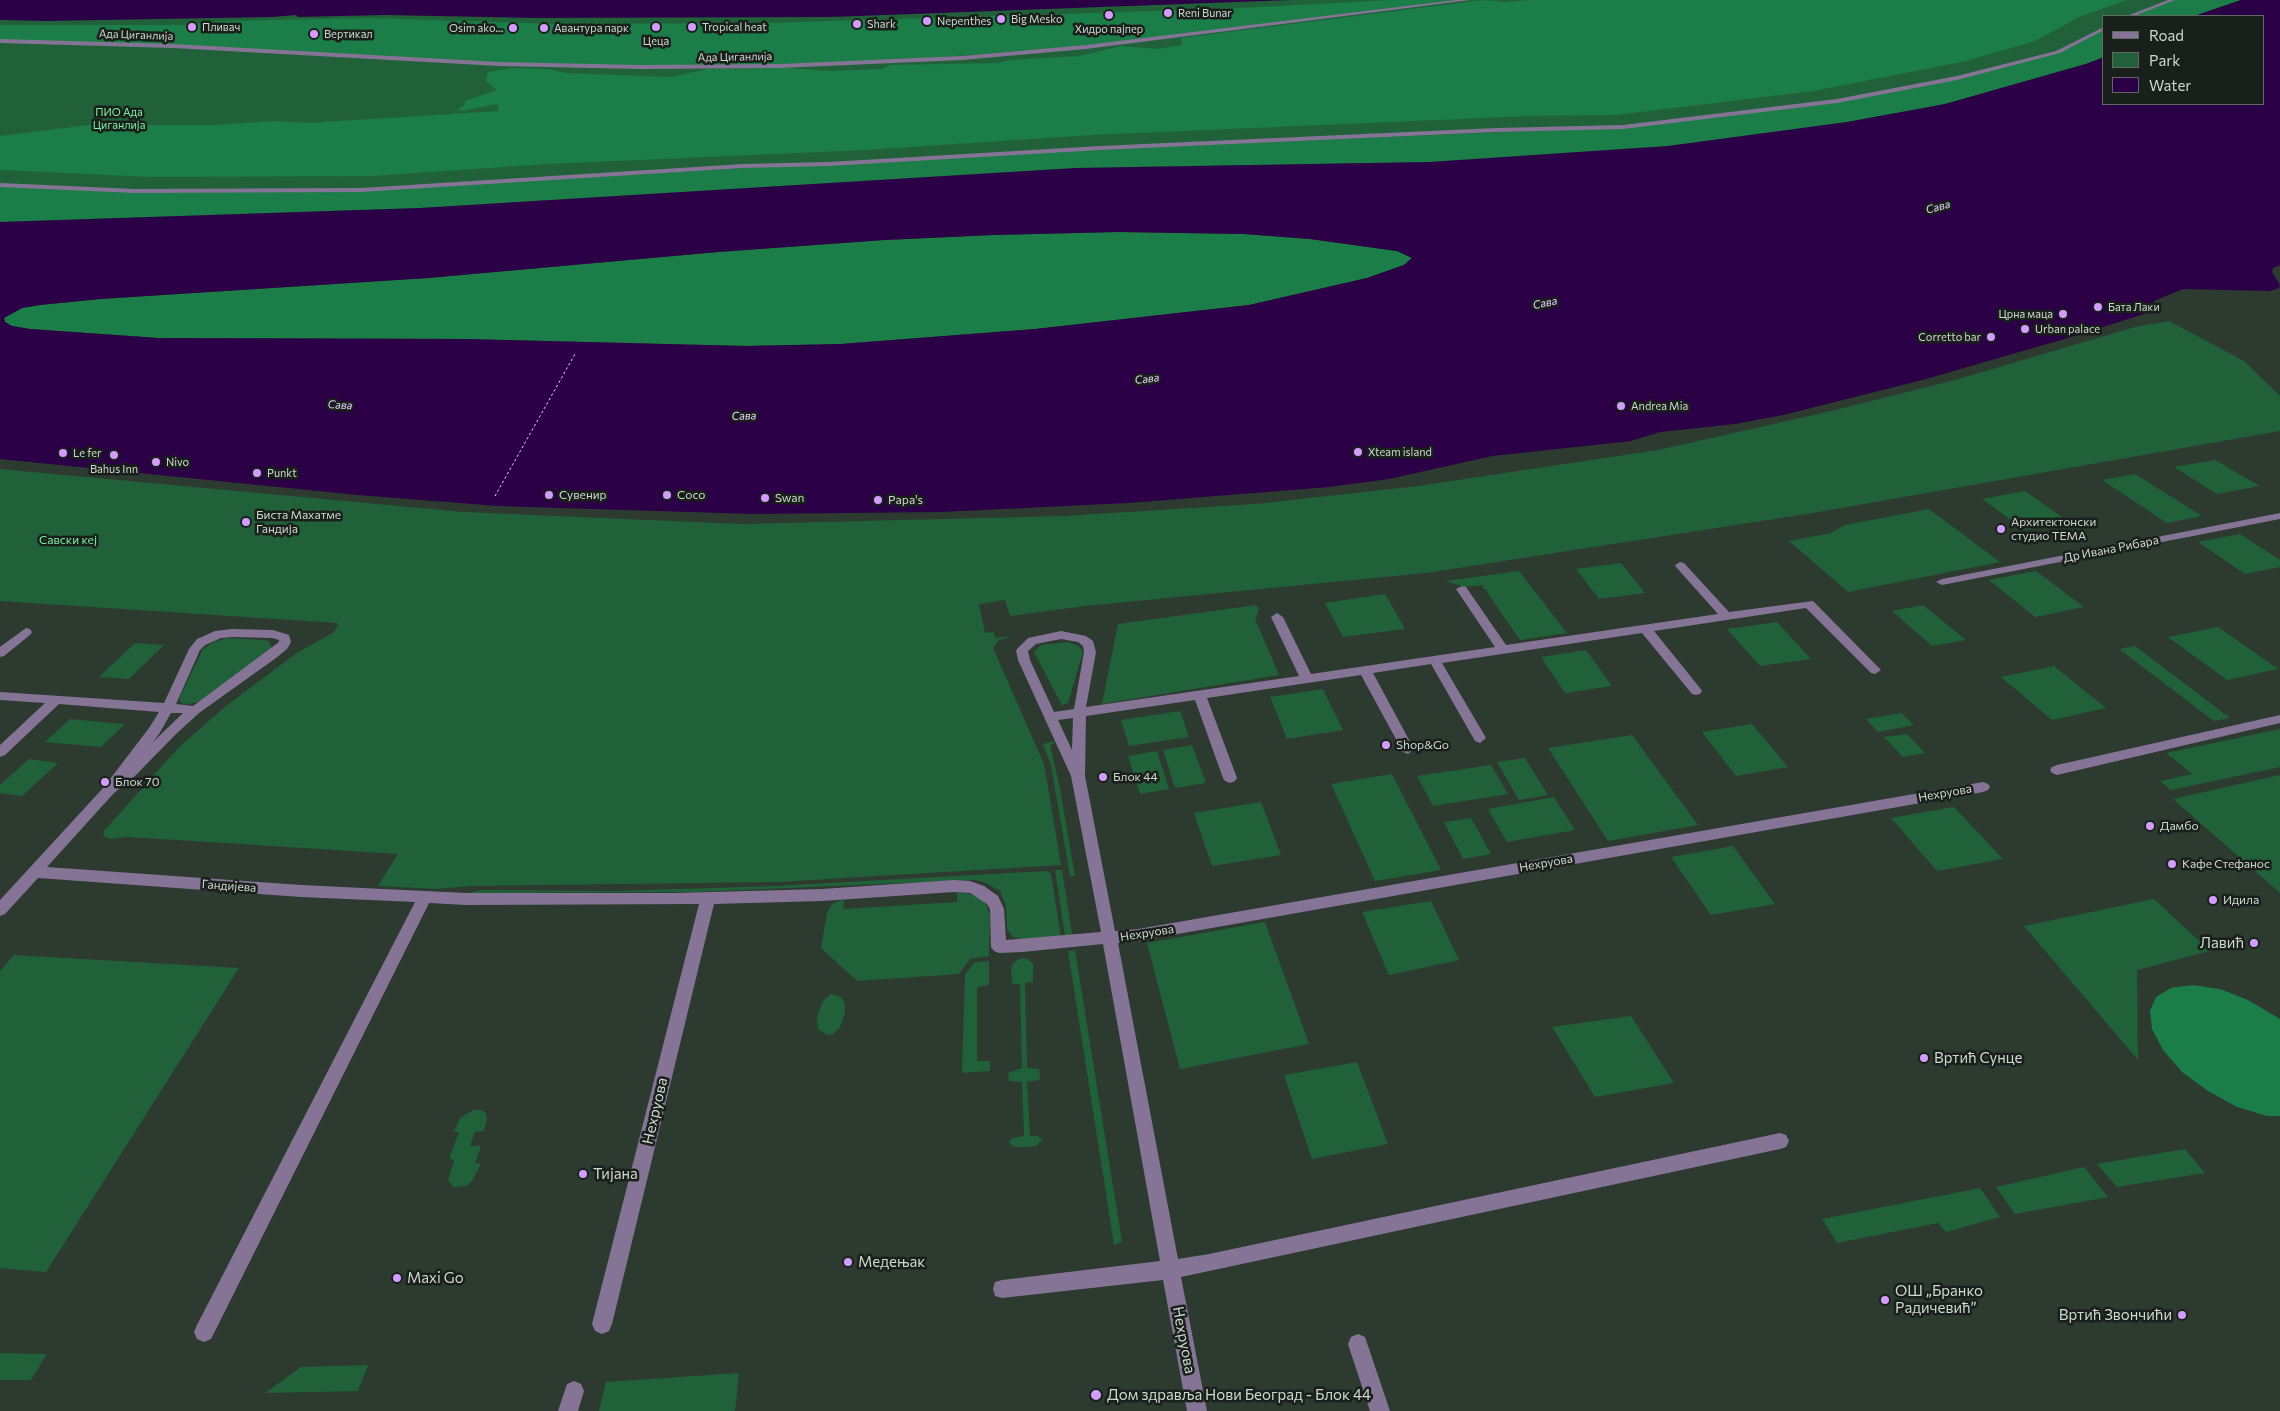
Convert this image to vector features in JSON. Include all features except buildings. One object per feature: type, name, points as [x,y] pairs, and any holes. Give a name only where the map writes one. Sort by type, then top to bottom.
[{"type":"street","name":"Ада Циганлија","points":[[2,41],[173,46],[566,66],[694,67],[808,65],[962,58],[1094,46],[1468,0]]},
{"type":"street","points":[[2133,15],[2173,0]]},
{"type":"street","points":[[0,185],[135,191],[361,190],[743,166],[829,164],[1064,150],[1623,126],[1701,119],[1837,101],[1957,78],[2058,52],[2102,29]]},
{"type":"street","name":"Др Ивана Рибара","points":[[1942,582],[2280,516]]},
{"type":"street","points":[[1680,565],[1726,616]]},
{"type":"street","points":[[1462,589],[1503,649]]},
{"type":"street","points":[[1050,717],[1809,604],[1876,670]]},
{"type":"street","points":[[1278,617],[1307,679]]},
{"type":"street","points":[[1645,628],[1696,691]]},
{"type":"street","points":[[0,653],[26,632]]},
{"type":"street","points":[[0,910],[109,790],[154,731],[168,708],[195,649],[208,638],[232,633],[273,634],[285,638],[286,642],[283,646],[195,710],[128,775],[109,790]]},
{"type":"street","name":"Нехруова","points":[[1078,776],[1024,660],[1022,650],[1032,641],[1061,635],[1082,639],[1089,646],[1079,712],[1078,776],[1110,938],[1197,1411]]},
{"type":"street","points":[[1435,660],[1480,738]]},
{"type":"street","points":[[1365,670],[1408,749]]},
{"type":"street","points":[[1199,694],[1230,778]]},
{"type":"street","points":[[0,696],[195,710]]},
{"type":"street","points":[[0,752],[56,700]]},
{"type":"street","points":[[2057,770],[2280,718]]},
{"type":"street","name":"Нехруова","points":[[424,898],[583,900],[708,898],[822,894],[954,886],[970,887],[979,890],[993,900],[997,909],[999,947],[1069,943],[1150,933],[1983,787]]},
{"type":"street","name":"Гандијева","points":[[34,872],[424,898]]},
{"type":"street","points":[[204,1332],[424,898]]},
{"type":"street","name":"Нехруова","points":[[602,1324],[708,898]]},
{"type":"street","points":[[1002,1289],[1134,1274],[1209,1263],[1780,1141]]},
{"type":"street","points":[[1358,1344],[1380,1411]]},
{"type":"street","points":[[568,1411],[574,1391]]},
{"type":"green space","name":"ПИО Ада Циганлија","points":[[0,0],[2280,0],[2257,15],[2102,15],[2102,73],[1736,158],[0,243]]},
{"type":"green space","points":[[1393,0],[1468,0],[1156,40],[856,64],[576,67],[163,45],[0,41],[0,25],[188,25],[220,21],[369,18],[555,24],[766,23],[1219,9]]},
{"type":"green space","points":[[1482,0],[1506,2],[1530,0],[2127,0],[2079,17],[2035,41],[1966,61],[1814,91],[1616,115],[1529,116],[1092,135],[865,150],[548,164],[372,176],[151,177],[0,170],[0,136],[89,125],[215,125],[273,121],[307,123],[499,111],[497,104],[462,111],[457,110],[465,105],[465,101],[497,90],[486,81],[488,72],[512,68],[548,69],[565,73],[671,77],[707,69],[791,68],[829,71],[882,69],[890,65],[998,63],[1010,60],[1080,56],[1121,46],[1158,49],[1182,45],[1181,38]]},
{"type":"green space","points":[[2173,0],[2241,0],[2197,15],[2133,15]]},
{"type":"green space","points":[[2102,29],[2102,58],[1945,104],[1847,122],[1668,146],[1430,162],[1076,168],[420,208],[0,222],[0,185],[135,191],[361,190],[992,154],[1623,127],[1837,101],[1957,78],[2058,52]]},
{"type":"green space","points":[[1118,232],[1244,234],[1310,239],[1397,251],[1412,258],[1404,265],[1367,278],[1249,305],[1035,329],[841,344],[746,346],[464,339],[158,338],[30,329],[12,326],[5,322],[4,318],[22,308],[100,299],[428,278],[718,252],[884,240]]},
{"type":"green space","name":"Савски кеј","points":[[2169,321],[2244,361],[2280,396],[2280,431],[1807,514],[1426,573],[1085,606],[1010,616],[1005,600],[979,604],[985,633],[994,632],[995,638],[1013,636],[999,640],[993,648],[1044,764],[1061,865],[778,882],[470,886],[437,889],[378,886],[398,854],[128,837],[111,839],[105,837],[103,832],[179,747],[226,706],[298,652],[333,633],[338,625],[337,623],[0,601],[0,469],[464,512],[741,524],[1064,516],[1255,504],[1418,486],[1658,450],[1827,412],[1955,380],[2135,327]]},
{"type":"green space","points":[[2215,460],[2260,486],[2217,494],[2174,467]]},
{"type":"green space","points":[[2135,474],[2202,516],[2167,523],[2102,480]]},
{"type":"green space","points":[[2025,491],[2069,522],[2025,530],[1982,499]]},
{"type":"green space","points":[[1929,509],[2000,562],[1848,592],[1789,541],[1831,533],[1845,525]]},
{"type":"green space","points":[[2240,534],[2280,560],[2280,567],[2245,574],[2198,542]]},
{"type":"green space","points":[[1621,563],[1645,593],[1599,599],[1576,569]]},
{"type":"green space","points":[[1519,571],[1567,633],[1520,640],[1482,585],[1465,587],[1446,581]]},
{"type":"green space","points":[[2036,571],[2084,607],[2035,617],[1989,580]]},
{"type":"green space","points":[[1385,594],[1405,629],[1343,637],[1325,603]]},
{"type":"green space","points":[[1256,605],[1259,610],[1255,619],[1279,675],[1102,704],[1118,624]]},
{"type":"green space","points":[[1923,605],[1966,640],[1932,646],[1892,611]]},
{"type":"green space","points":[[1777,622],[1811,659],[1760,666],[1727,629]]},
{"type":"green space","points":[[2218,627],[2278,669],[2227,680],[2168,637]]},
{"type":"green space","points":[[227,638],[269,641],[271,649],[203,700],[190,704],[181,703],[179,699],[203,649],[213,642]]},
{"type":"green space","points":[[1068,642],[1079,646],[1083,652],[1068,703],[1062,705],[1034,652],[1041,645]]},
{"type":"green space","points":[[135,643],[164,645],[129,679],[99,677]]},
{"type":"green space","points":[[2135,646],[2230,718],[2214,721],[2119,649]]},
{"type":"green space","points":[[1586,650],[1612,686],[1565,693],[1541,657]]},
{"type":"green space","points":[[2054,666],[2106,708],[2052,720],[2001,677]]},
{"type":"green space","points":[[1323,689],[1343,730],[1287,739],[1270,697]]},
{"type":"green space","points":[[1180,711],[1189,737],[1129,746],[1121,720]]},
{"type":"green space","points":[[1901,713],[1914,725],[1878,732],[1866,719]]},
{"type":"green space","points":[[70,719],[125,724],[101,747],[45,742]]},
{"type":"green space","points":[[1752,724],[1788,767],[1736,776],[1702,732]]},
{"type":"green space","points":[[2280,729],[2280,767],[2171,790],[2160,781],[2192,774],[2166,753]]},
{"type":"green space","points":[[1907,734],[1925,753],[1903,757],[1884,737]]},
{"type":"green space","points":[[1632,735],[1698,825],[1608,841],[1548,748]]},
{"type":"green space","points":[[1054,741],[1055,743],[1050,745],[1060,788],[1075,876],[1070,876],[1051,765],[1043,744]]},
{"type":"green space","points":[[1192,745],[1206,783],[1175,788],[1163,750]]},
{"type":"green space","points":[[1157,751],[1169,789],[1140,794],[1128,756]]},
{"type":"green space","points":[[1525,758],[1548,795],[1519,800],[1497,762]]},
{"type":"green space","points":[[29,759],[58,763],[22,796],[0,793],[0,785]]},
{"type":"green space","points":[[1491,765],[1508,794],[1433,806],[1417,776]]},
{"type":"green space","points":[[1392,774],[1441,870],[1375,881],[1331,784]]},
{"type":"green space","points":[[2280,775],[2280,893],[2173,799]]},
{"type":"green space","points":[[1554,797],[1575,830],[1507,842],[1488,809]]},
{"type":"green space","points":[[1261,802],[1281,855],[1212,866],[1194,813]]},
{"type":"green space","points":[[1954,807],[2003,859],[1937,871],[1891,818]]},
{"type":"green space","points":[[1471,818],[1491,854],[1463,859],[1444,822]]},
{"type":"green space","points":[[1733,846],[1775,904],[1711,915],[1671,857]]},
{"type":"green space","points":[[1055,870],[1062,870],[1072,934],[1065,936]]},
{"type":"green space","points":[[1047,871],[1051,874],[1061,937],[1021,939],[1013,937],[1007,929],[1006,906],[1000,891],[984,882],[975,880],[694,892],[468,893],[481,890],[615,891],[775,886]]},
{"type":"green space","points":[[957,892],[970,894],[982,900],[986,904],[990,916],[989,956],[970,959],[959,974],[857,981],[821,948],[827,913],[835,902],[844,900],[843,909],[957,902]]},
{"type":"green space","points":[[2154,899],[2210,951],[2137,970],[2138,1060],[2024,926]]},
{"type":"green space","points":[[1431,901],[1459,960],[1389,975],[1362,912]]},
{"type":"green space","points":[[1265,922],[1309,1044],[1180,1069],[1147,943]]},
{"type":"green space","points":[[1075,950],[1122,1242],[1114,1245],[1068,951]]},
{"type":"green space","points":[[14,955],[239,968],[46,1272],[0,1268],[0,971]]},
{"type":"green space","points":[[1021,958],[1028,959],[1033,964],[1033,982],[1025,983],[1027,1068],[1039,1069],[1040,1075],[1039,1080],[1027,1082],[1030,1136],[1038,1136],[1042,1140],[1036,1146],[1028,1147],[1015,1147],[1009,1143],[1012,1138],[1024,1136],[1022,1082],[1009,1081],[1008,1073],[1022,1068],[1020,984],[1012,984],[1011,969],[1013,963]]},
{"type":"green space","points":[[989,961],[989,985],[977,987],[977,1061],[990,1061],[990,1071],[962,1073],[965,974],[975,962]]},
{"type":"green space","points":[[2193,985],[2220,989],[2248,1000],[2280,1019],[2280,1116],[2267,1116],[2237,1107],[2208,1091],[2182,1072],[2163,1050],[2152,1029],[2150,1011],[2156,997],[2171,988]]},
{"type":"green space","points":[[831,994],[841,997],[845,1004],[845,1013],[840,1027],[833,1034],[827,1035],[818,1029],[817,1017],[823,1001]]},
{"type":"green space","points":[[1631,1016],[1674,1083],[1595,1097],[1552,1027]]},
{"type":"green space","points":[[1357,1062],[1388,1144],[1312,1159],[1284,1075]]},
{"type":"green space","points":[[474,1110],[481,1110],[486,1113],[487,1118],[484,1131],[475,1132],[470,1146],[481,1146],[475,1163],[481,1164],[472,1181],[466,1186],[453,1187],[448,1180],[454,1161],[449,1159],[459,1132],[454,1132],[460,1118]]},
{"type":"green space","points":[[2185,1149],[2205,1173],[2117,1187],[2097,1164]]},
{"type":"green space","points":[[2084,1167],[2108,1197],[2015,1214],[1996,1187]]},
{"type":"green space","points":[[1980,1188],[2000,1217],[1946,1232],[1938,1223],[1837,1243],[1822,1219]]},
{"type":"green space","points":[[0,1353],[47,1354],[31,1380],[0,1380]]},
{"type":"green space","points":[[368,1365],[358,1391],[265,1393],[301,1367]]},
{"type":"green space","points":[[739,1373],[735,1411],[599,1411],[606,1382]]},
{"type":"water","points":[[0,0],[1291,0],[831,17],[536,18],[385,15],[298,17],[296,15],[46,21],[0,20]]},
{"type":"water","name":"Сава","points":[[2241,0],[2280,0],[2280,265],[2273,268],[2272,272],[2280,285],[2279,288],[2270,291],[2183,289],[2154,301],[2153,311],[2078,335],[1926,379],[1783,415],[1735,424],[1660,432],[1631,441],[1492,456],[1389,479],[1329,487],[1128,503],[941,512],[753,514],[497,506],[358,495],[0,459],[0,222],[420,208],[1076,168],[1430,162],[1668,146],[1847,122],[1945,104],[2102,58],[2102,105],[2265,105],[2265,15],[2197,15]],"holes":[[[1118,232],[1244,234],[1310,239],[1397,251],[1412,258],[1404,265],[1367,278],[1249,305],[1035,329],[841,344],[746,346],[464,339],[158,338],[30,329],[12,326],[5,322],[4,318],[22,308],[100,299],[428,278],[718,252],[884,240]]]},
{"type":"ferry route","points":[[495,496],[575,354]]},
{"type":"place","name":"Reni Bunar","points":[[1168,13]]},
{"type":"place","name":"Хидро пајпер","points":[[1109,15]]},
{"type":"place","name":"Big Mesko","points":[[1001,19]]},
{"type":"place","name":"Nepenthes","points":[[927,21]]},
{"type":"place","name":"Shark","points":[[857,24]]},
{"type":"place","name":"Пливач","points":[[192,27]]},
{"type":"place","name":"Цеца","points":[[656,27]]},
{"type":"place","name":"Tropical heat","points":[[692,27]]},
{"type":"place","name":"Osim ako...","points":[[513,28]]},
{"type":"place","name":"Авантура парк","points":[[544,28]]},
{"type":"place","name":"Вертикал","points":[[314,34]]},
{"type":"place","name":"Бата Лаки","points":[[2098,307]]},
{"type":"place","name":"Црна маца","points":[[2063,314]]},
{"type":"place","name":"Urban palace","points":[[2025,329]]},
{"type":"place","name":"Corretto bar","points":[[1991,337]]},
{"type":"place","name":"Andrea Mia","points":[[1621,406]]},
{"type":"place","name":"Xteam island","points":[[1358,452]]},
{"type":"place","name":"Le fer","points":[[63,453]]},
{"type":"place","name":"Bahus Inn","points":[[114,455]]},
{"type":"place","name":"Nivo","points":[[156,462]]},
{"type":"place","name":"Punkt","points":[[257,473]]},
{"type":"place","name":"Сувенир","points":[[549,495]]},
{"type":"place","name":"Coco","points":[[667,495]]},
{"type":"place","name":"Swan","points":[[765,498]]},
{"type":"place","name":"Papa's","points":[[878,500]]},
{"type":"place","name":"Биста Махатме Гандија","points":[[246,522]]},
{"type":"place","name":"Архитектонски студио ТЕМА","points":[[2001,529]]},
{"type":"place","name":"Shop&Go","points":[[1386,745]]},
{"type":"place","name":"Блок 44","points":[[1103,777]]},
{"type":"place","name":"Блок 70","points":[[105,782]]},
{"type":"place","name":"Дамбо","points":[[2150,826]]},
{"type":"place","name":"Кафе Стефанос","points":[[2172,864]]},
{"type":"place","name":"Идила","points":[[2213,900]]},
{"type":"place","name":"Лавић","points":[[2254,943]]},
{"type":"place","name":"Вртић Сунце","points":[[1924,1058]]},
{"type":"place","name":"Тијана","points":[[583,1174]]},
{"type":"place","name":"Медењак","points":[[848,1262]]},
{"type":"place","name":"Maxi Go","points":[[397,1278]]},
{"type":"place","name":"ОШ „Бранко Радичевић”","points":[[1885,1300]]},
{"type":"place","name":"Вртић Звончићи","points":[[2182,1315]]},
{"type":"place","name":"Дом здравља Нови Београд - Блок 44","points":[[1096,1395]]}]
